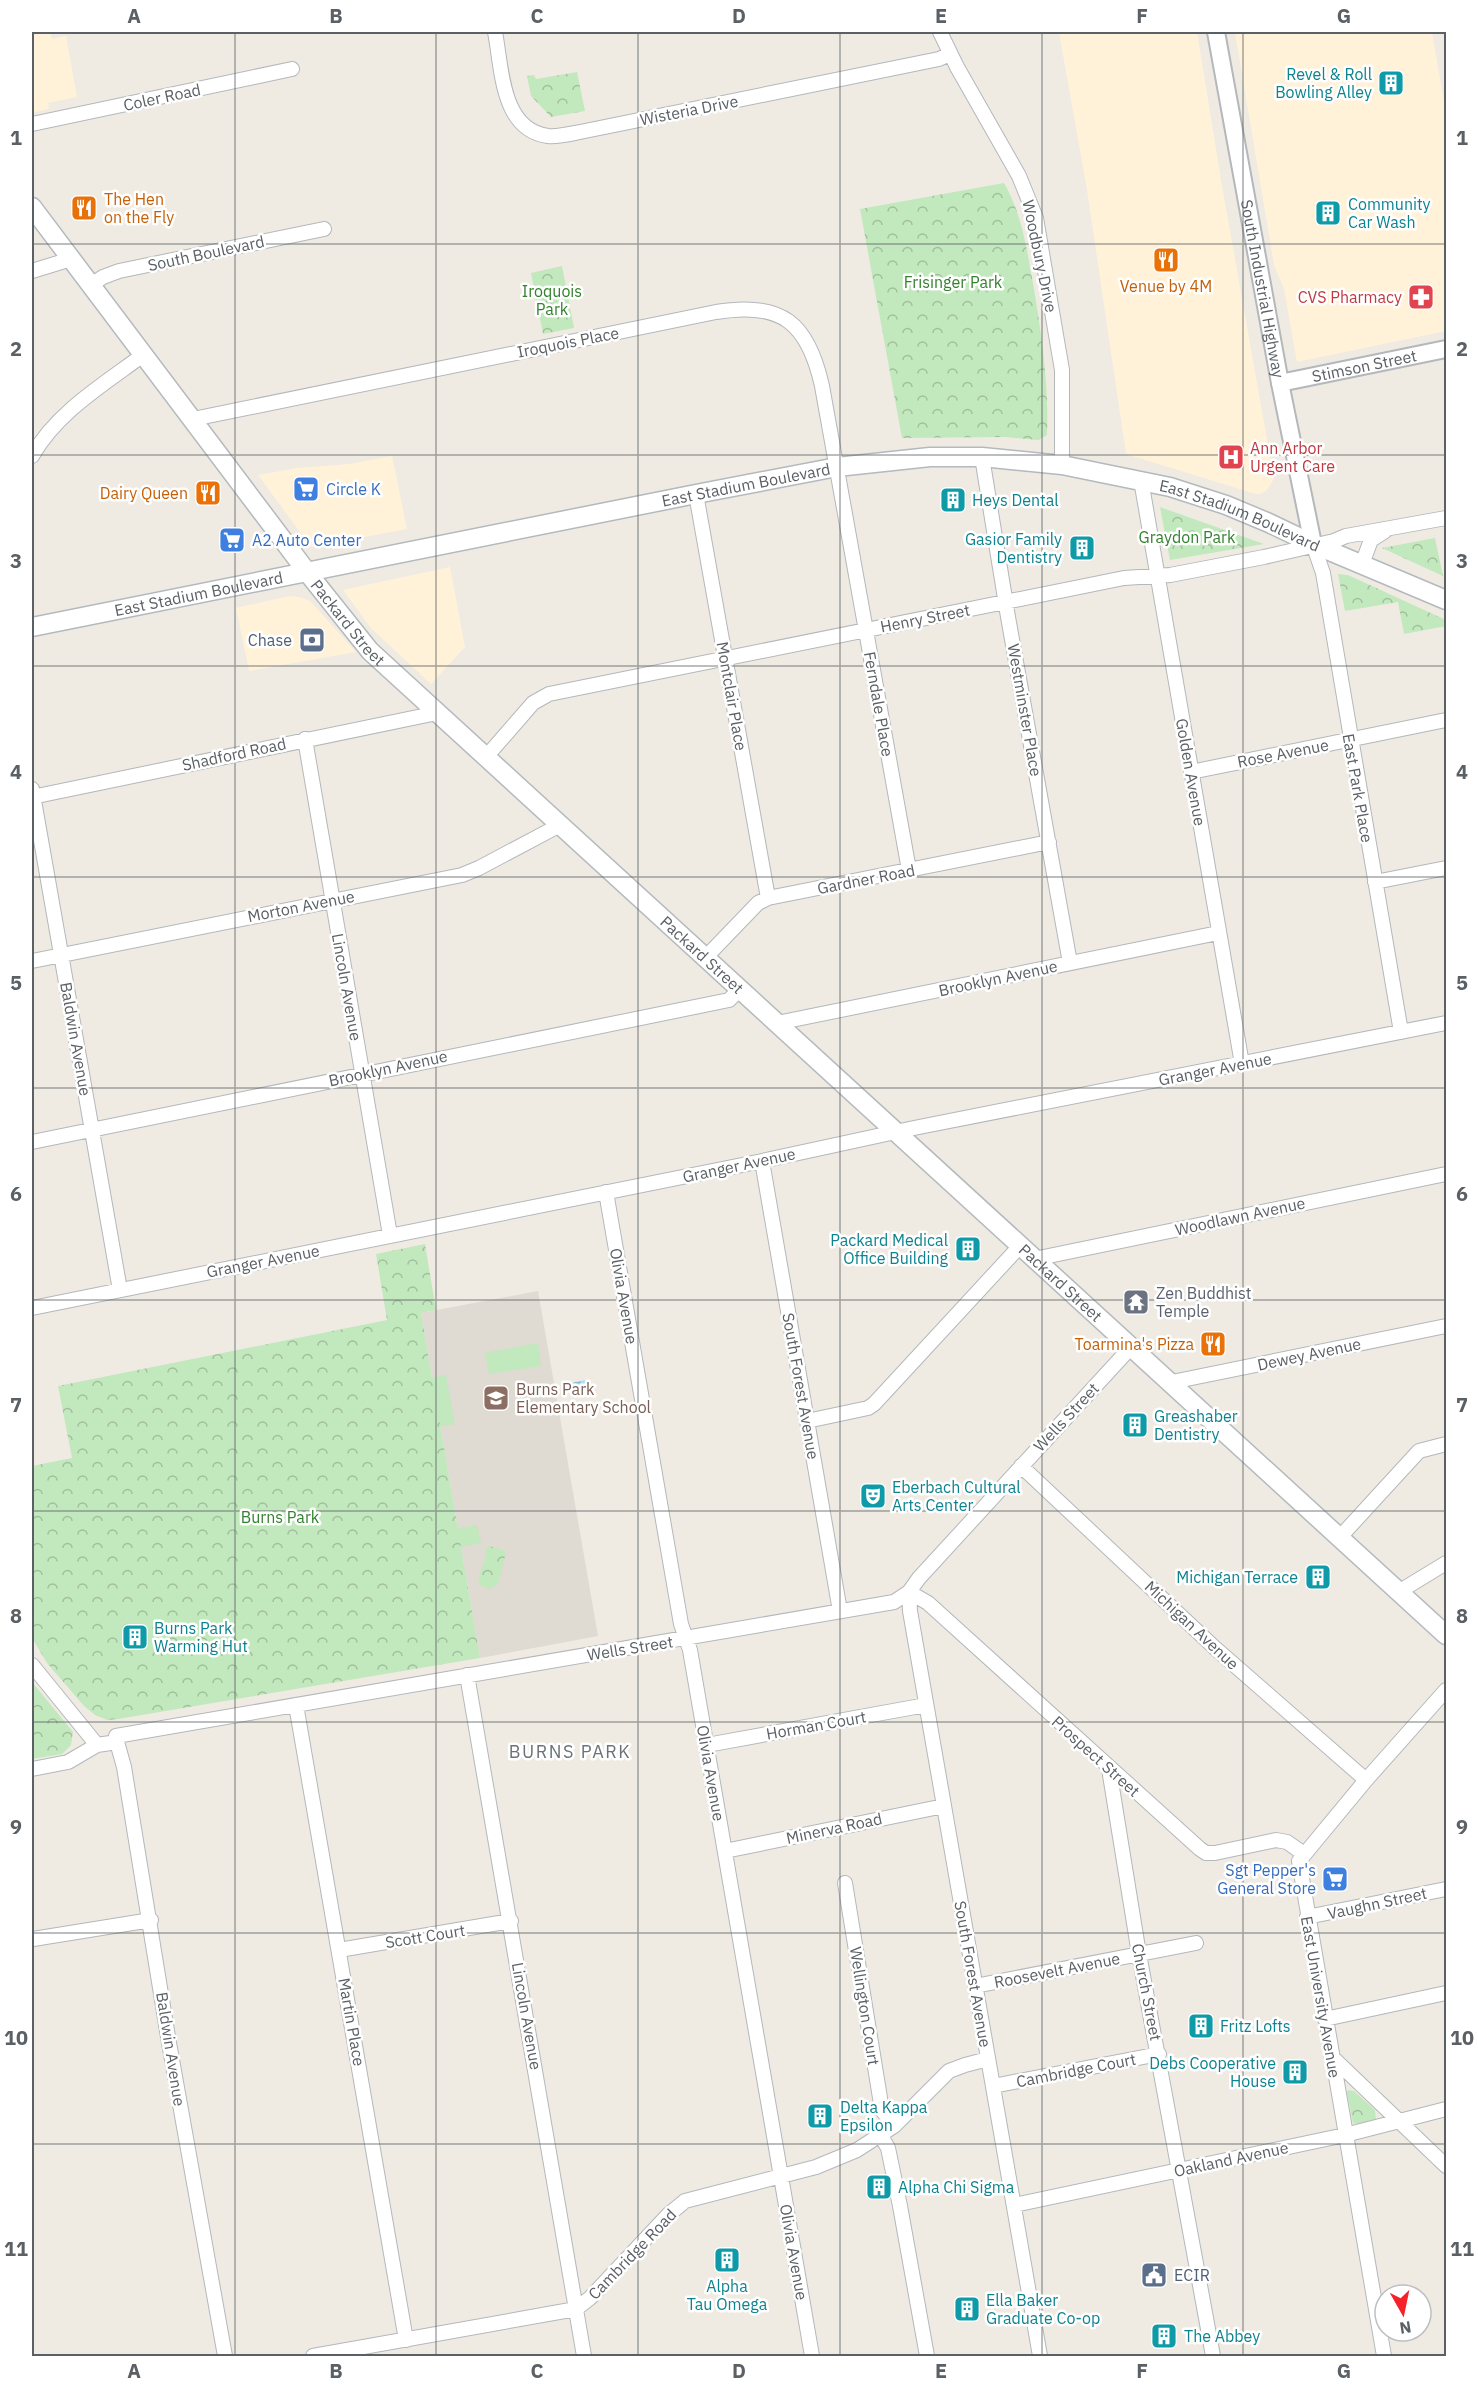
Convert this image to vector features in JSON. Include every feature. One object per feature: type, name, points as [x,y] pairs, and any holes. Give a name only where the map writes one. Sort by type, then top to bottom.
[{"type":"main road","name":"Packard Street","points":[[32,207],[307,572],[370,651],[1034,1259],[1341,1536],[1446,1635]]},
{"type":"main road","name":"East Stadium Boulevard","points":[[32,627],[837,467],[930,457],[982,457],[1062,465],[1141,480],[1226,505],[1446,600]]},
{"type":"street","name":"Woodbury Drive","points":[[940,32],[950,54],[1019,176],[1036,218],[1062,370],[1062,465]]},
{"type":"street","name":"South Industrial Highway","points":[[1216,32],[1280,383],[1313,544]]},
{"type":"street","name":"Wisteria Drive","points":[[496,33],[509,104],[514,116],[534,133],[550,136],[580,132],[928,62],[950,54]]},
{"type":"street","name":"Coler Road","points":[[32,124],[292,69]]},
{"type":"street","name":"South Boulevard","points":[[91,285],[119,271],[324,228]]},
{"type":"street","points":[[32,271],[71,259]]},
{"type":"street","name":"Iroquois Place","points":[[193,419],[739,308],[763,310],[783,317],[800,332],[812,348],[822,386],[837,467]]},
{"type":"street","name":"Stimson Street","points":[[1280,383],[1446,349]]},
{"type":"street","points":[[32,456],[38,444],[59,421],[143,355]]},
{"type":"street","name":"Westminster Place","points":[[982,457],[1005,603],[1070,963]]},
{"type":"street","name":"Ferndale Place","points":[[837,467],[909,870]]},
{"type":"street","name":"Golden Avenue","points":[[1141,480],[1242,1064]]},
{"type":"street","name":"Montclair Place","points":[[696,494],[768,898]]},
{"type":"street","name":"Henry Street","points":[[486,757],[540,697],[1124,578],[1170,575],[1263,557],[1334,541],[1346,536],[1446,518]]},
{"type":"street","points":[[1362,564],[1371,540],[1389,529]]},
{"type":"street","name":"East Park Place","points":[[1313,544],[1323,573],[1401,1032]]},
{"type":"street","name":"Shadford Road","points":[[32,794],[437,713]]},
{"type":"street","name":"Rose Avenue","points":[[1191,772],[1446,720]]},
{"type":"street","name":"Lincoln Avenue","points":[[305,739],[390,1235]]},
{"type":"street","name":"Baldwin Avenue","points":[[32,794],[120,1290]]},
{"type":"street","name":"Morton Avenue","points":[[32,961],[462,875],[560,825]]},
{"type":"street","name":"Gardner Road","points":[[706,957],[758,903],[768,898],[1049,842]]},
{"type":"street","points":[[1375,882],[1446,868]]},
{"type":"street","name":"Brooklyn Avenue","points":[[777,1023],[1218,933]]},
{"type":"street","name":"Brooklyn Avenue","points":[[32,1142],[729,1000],[740,989]]},
{"type":"street","name":"Granger Avenue","points":[[32,1308],[896,1132],[1446,1023]]},
{"type":"street","name":"South Forest Avenue","points":[[762,1161],[840,1611]]},
{"type":"street","name":"Woodlawn Avenue","points":[[1034,1259],[1446,1174]]},
{"type":"street","name":"Olivia Avenue","points":[[606,1192],[681,1624],[690,1650],[812,2356]]},
{"type":"street","points":[[807,1421],[868,1408],[874,1404],[1020,1246]]},
{"type":"street","name":"Dewey Avenue","points":[[1172,1382],[1446,1326]]},
{"type":"street","name":"Wells Street","points":[[32,1769],[68,1762],[97,1745],[117,1742],[116,1736],[467,1675],[686,1640],[894,1602],[909,1592],[919,1578],[1132,1346]]},
{"type":"street","points":[[1341,1536],[1419,1451],[1446,1444]]},
{"type":"street","name":"Michigan Avenue","points":[[1021,1466],[1215,1648],[1366,1780]]},
{"type":"street","points":[[1400,1591],[1446,1563]]},
{"type":"street","name":"South Forest Avenue","points":[[909,1592],[910,1611],[926,1705],[1040,2356]]},
{"type":"street","name":"Prospect Street","points":[[909,1592],[928,1603],[1192,1844],[1206,1853],[1276,1840],[1287,1842],[1304,1854]]},
{"type":"street","points":[[32,1665],[97,1745]]},
{"type":"street","name":"Lincoln Avenue","points":[[467,1675],[584,2356]]},
{"type":"street","points":[[1304,1854],[1446,1690]]},
{"type":"street","name":"Martin Place","points":[[297,1705],[406,2340]]},
{"type":"street","name":"Horman Court","points":[[706,1745],[926,1705]]},
{"type":"street","name":"Baldwin Avenue","points":[[117,1742],[124,1767],[151,1920],[171,2050],[225,2356]]},
{"type":"street","name":"Church Street","points":[[1109,1768],[1139,1953],[1213,2356]]},
{"type":"street","name":"Minerva Road","points":[[725,1851],[944,1806]]},
{"type":"street","name":"East University Avenue","points":[[1304,1854],[1298,1866],[1384,2356]]},
{"type":"street","name":"Wellington Court","points":[[845,1883],[882,2110],[894,2126]]},
{"type":"street","name":"Vaughn Street","points":[[1307,1917],[1446,1889]]},
{"type":"street","points":[[33,1939],[151,1920]]},
{"type":"street","name":"Scott Court","points":[[339,1950],[511,1921]]},
{"type":"street","name":"Roosevelt Avenue","points":[[975,1986],[1196,1943]]},
{"type":"street","points":[[1325,2019],[1446,1993]]},
{"type":"street","name":"Cambridge Court","points":[[993,2086],[1159,2054]]},
{"type":"street","points":[[1331,2056],[1446,2166]]},
{"type":"street","name":"Cambridge Road","points":[[314,2356],[576,2309],[591,2298],[666,2216],[685,2201],[833,2161],[881,2136],[949,2072],[965,2064],[988,2060]]},
{"type":"street","name":"Oakland Avenue","points":[[1014,2205],[1345,2135],[1446,2109]]},
{"type":"street","points":[[881,2136],[888,2148],[927,2356]]},
{"type":"shaded area","points":[[32,32],[50,32],[52,39],[66,36],[77,97],[48,103],[49,109],[32,113]]},
{"type":"shaded area","points":[[1059,32],[1197,32],[1274,479],[1267,490],[1261,494],[1126,454],[1087,190]]},
{"type":"shaded area","points":[[1235,32],[1432,32],[1446,114],[1446,331],[1297,362],[1284,289],[1274,265]]},
{"type":"shaded area","name":"Circle K","points":[[392,456],[407,529],[311,547],[258,475],[297,468],[349,464]]},
{"type":"shaded area","points":[[450,567],[465,647],[431,684],[371,628],[343,590]]},
{"type":"shaded area","points":[[289,596],[310,601],[356,652],[249,671],[236,608]]},
{"type":"shaded area","name":"Burns Park Elementary School","points":[[538,1291],[598,1636],[480,1658],[421,1313]]},
{"type":"green space","points":[[577,72],[585,111],[551,117],[531,96],[527,76],[534,75],[536,79]]},
{"type":"green space","name":"Frisinger Park","points":[[1004,183],[1020,221],[1034,289],[1046,380],[1047,435],[1039,440],[1005,437],[902,438],[860,209]]},
{"type":"green space","name":"Iroquois Park","points":[[562,266],[574,328],[543,334],[531,273]]},
{"type":"green space","name":"Graydon Park","points":[[1160,507],[1264,544],[1170,560]]},
{"type":"green space","points":[[1435,538],[1443,576],[1382,548]]},
{"type":"green space","points":[[1338,574],[1348,575],[1446,620],[1446,626],[1404,634],[1398,602],[1345,611]]},
{"type":"green space","name":"Burns Park","points":[[425,1244],[436,1310],[421,1313],[480,1658],[118,1719],[107,1720],[95,1715],[84,1706],[47,1663],[32,1638],[32,1466],[72,1458],[58,1386],[387,1320],[376,1254]]},
{"type":"green space","points":[[538,1343],[541,1366],[489,1374],[485,1353]]},
{"type":"green space","points":[[446,1375],[455,1424],[421,1430],[412,1381]]},
{"type":"green space","points":[[477,1525],[481,1543],[447,1550],[444,1531]]},
{"type":"green space","points":[[489,1546],[506,1552],[498,1584],[490,1589],[481,1586],[478,1581],[486,1549]]},
{"type":"green space","points":[[32,1682],[73,1732],[71,1745],[62,1754],[32,1759]]},
{"type":"green space","points":[[1348,2090],[1354,2091],[1375,2110],[1376,2119],[1359,2124],[1353,2123]]},
{"type":"water","points":[[586,1380],[587,1383],[579,1385],[577,1390],[564,1392],[563,1384]]},
{"type":"place","name":"Revel & Roll Bowling Alley","points":[[1391,83]]},
{"type":"place","name":"The Hen on the Fly","points":[[84,208]]},
{"type":"place","name":"Community Car Wash","points":[[1328,213]]},
{"type":"place","name":"Venue by 4M","points":[[1166,260]]},
{"type":"place","name":"CVS Pharmacy","points":[[1421,297]]},
{"type":"place","name":"Ann Arbor Urgent Care","points":[[1231,457]]},
{"type":"place","name":"Circle K","points":[[306,489]]},
{"type":"place","name":"Dairy Queen","points":[[208,493]]},
{"type":"place","name":"Heys Dental","points":[[953,500]]},
{"type":"place","name":"A2 Auto Center","points":[[232,540]]},
{"type":"place","name":"Gasior Family Dentistry","points":[[1082,548]]},
{"type":"place","name":"Chase","points":[[312,640]]},
{"type":"place","name":"Packard Medical Office Building","points":[[968,1249]]},
{"type":"place","name":"Zen Buddhist Temple","points":[[1136,1302]]},
{"type":"place","name":"Toarmina's Pizza","points":[[1213,1344]]},
{"type":"place","name":"Burns Park Elementary School","points":[[496,1398]]},
{"type":"place","name":"Greashaber Dentistry","points":[[1135,1425]]},
{"type":"place","name":"Eberbach Cultural Arts Center","points":[[873,1496]]},
{"type":"place","name":"Michigan Terrace","points":[[1318,1577]]},
{"type":"place","name":"Burns Park Warming Hut","points":[[135,1637]]},
{"type":"place","name":"Sgt Pepper's General Store","points":[[1335,1879]]},
{"type":"place","name":"Fritz Lofts","points":[[1201,2026]]},
{"type":"place","name":"Debs Cooperative House","points":[[1295,2072]]},
{"type":"place","name":"Delta Kappa Epsilon","points":[[820,2116]]},
{"type":"place","name":"Alpha Chi Sigma","points":[[879,2187]]},
{"type":"place","name":"Alpha Tau Omega","points":[[727,2260]]},
{"type":"place","name":"ECIR","points":[[1154,2275]]},
{"type":"place","name":"Ella Baker Graduate Co-op","points":[[967,2309]]},
{"type":"place","name":"The Abbey","points":[[1164,2336]]},
{"type":"district","name":"BURNS PARK","points":[[570,1751]]}]
